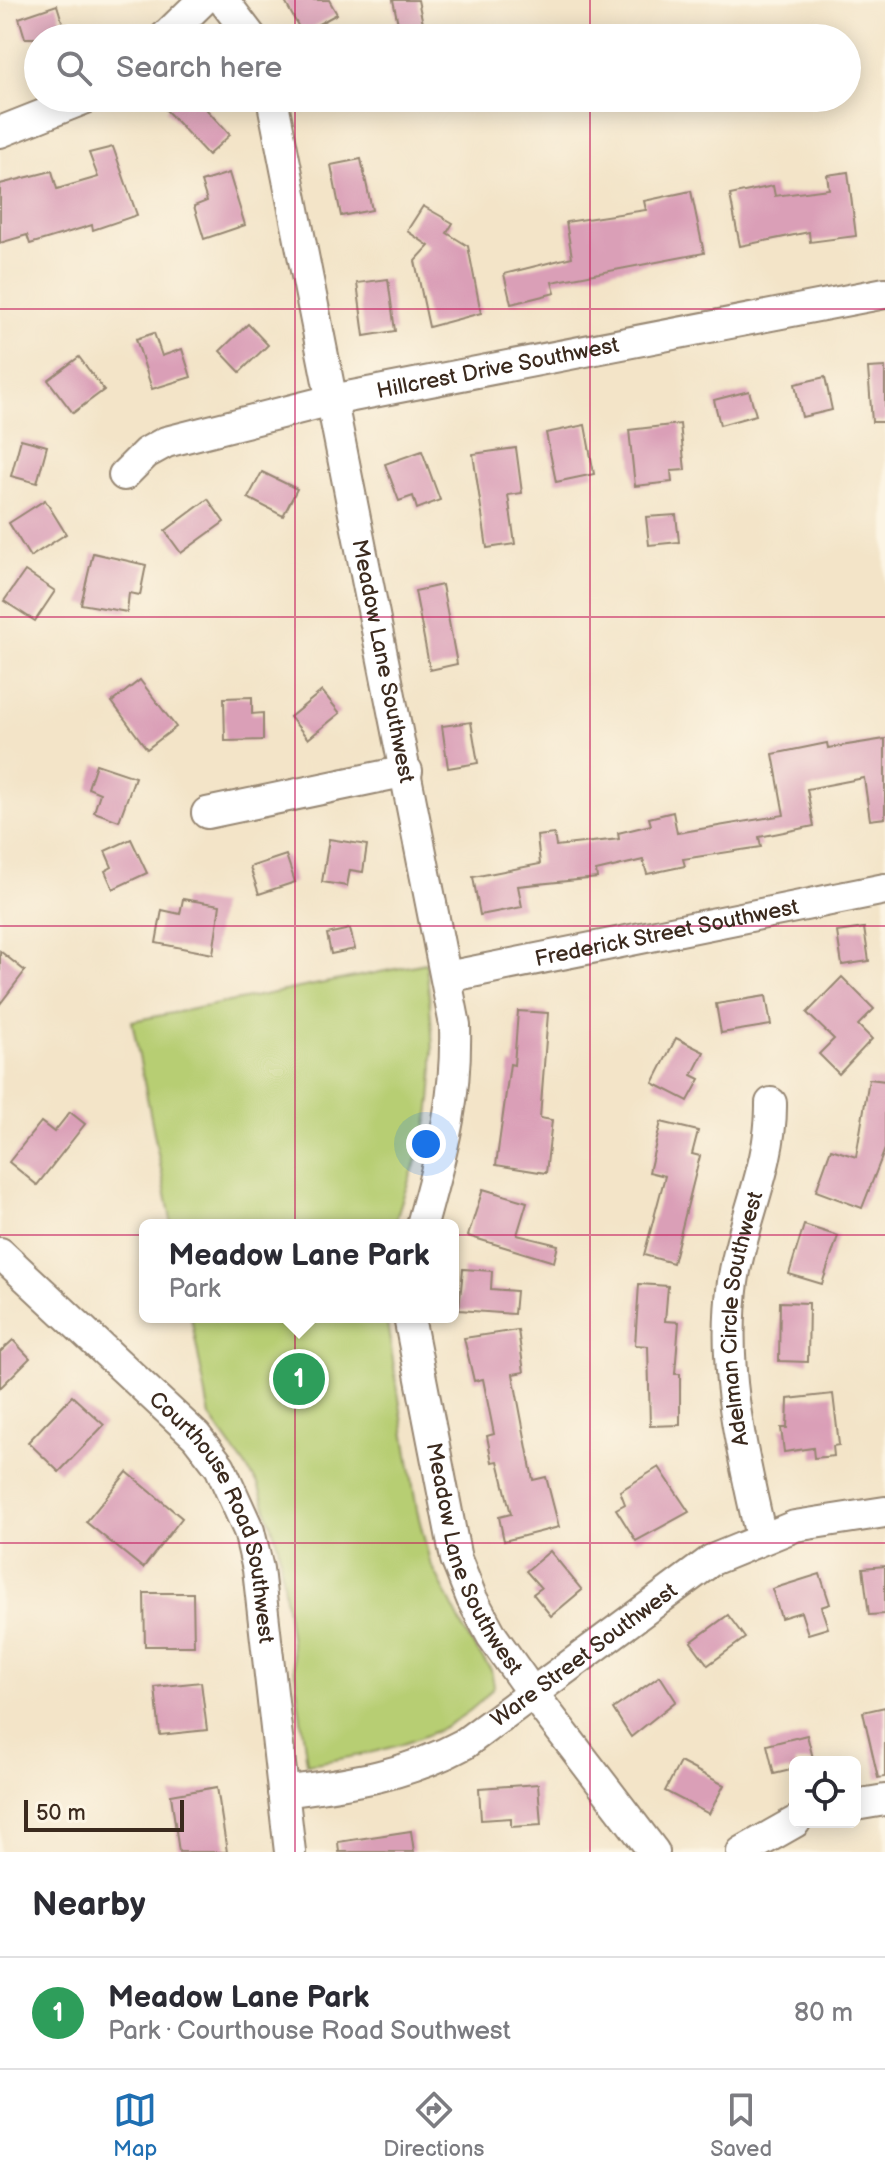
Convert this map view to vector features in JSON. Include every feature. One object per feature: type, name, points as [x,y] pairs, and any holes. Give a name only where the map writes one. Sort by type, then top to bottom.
[{"type":"street","points":[[178,24],[203,0]]},
{"type":"street","points":[[223,0],[241,24]]},
{"type":"street","points":[[0,132],[51,112]]},
{"type":"street","name":"Meadow Lane Southwest","points":[[275,112],[455,1025],[456,1072],[451,1119],[424,1219]]},
{"type":"street","name":"Hillcrest Drive Southwest","points":[[124,475],[146,453],[166,442],[332,400],[885,293]]},
{"type":"street","points":[[207,813],[407,771]]},
{"type":"street","name":"Frederick Street Southwest","points":[[447,977],[885,889]]},
{"type":"street","name":"Adelman Circle Southwest","points":[[761,1537],[735,1424],[729,1326],[741,1240],[768,1153],[771,1103]]},
{"type":"street","name":"Courthouse Road Southwest","points":[[0,1253],[196,1436],[220,1467],[237,1500],[258,1569],[290,1852]]},
{"type":"street","name":"Meadow Lane Southwest","points":[[410,1323],[456,1559],[492,1636],[654,1852]]},
{"type":"street","name":"Ware Street Southwest","points":[[283,1792],[366,1781],[432,1761],[464,1744],[712,1560],[761,1537],[838,1517],[885,1512]]},
{"type":"street","points":[[861,1804],[885,1800]]},
{"type":"street","points":[[742,1852],[789,1825]]},
{"type":"green space","points":[[426,963],[433,1047],[430,1109],[423,1142],[397,1219],[171,1219],[132,1021]]},
{"type":"green space","points":[[192,1323],[387,1323],[417,1510],[430,1562],[470,1641],[491,1670],[494,1686],[478,1704],[434,1732],[409,1742],[356,1756],[307,1764],[278,1545],[258,1484],[210,1417]]},
{"type":"building","points":[[284,0],[329,0],[337,14],[319,24],[297,24]]},
{"type":"building","points":[[393,0],[418,0],[423,24],[398,24]]},
{"type":"building","points":[[57,5],[63,24],[24,24],[24,35],[19,18]]},
{"type":"building","points":[[168,112],[209,112],[230,135],[208,155]]},
{"type":"building","points":[[113,147],[137,215],[93,230],[92,225],[30,244],[27,235],[0,243],[0,184],[52,171],[57,189],[98,177],[89,153]]},
{"type":"building","points":[[361,159],[372,210],[341,216],[331,165]]},
{"type":"building","points":[[848,172],[856,236],[810,242],[809,232],[740,246],[730,195],[773,186],[775,196],[829,189],[827,175]]},
{"type":"building","points":[[229,173],[245,225],[204,239],[194,206],[207,201],[201,182]]},
{"type":"building","points":[[691,191],[704,253],[552,282],[555,293],[511,304],[504,274],[572,257],[566,222],[646,210],[644,201]]},
{"type":"building","points":[[423,206],[453,223],[447,233],[468,246],[481,313],[429,327],[415,261],[429,246],[407,231]]},
{"type":"building","points":[[388,279],[395,331],[364,336],[357,283]]},
{"type":"building","points":[[248,324],[268,345],[240,372],[220,351]]},
{"type":"building","points":[[154,333],[162,356],[182,349],[191,377],[152,389],[136,339]]},
{"type":"building","points":[[79,357],[104,390],[73,413],[48,380]]},
{"type":"building","points":[[885,367],[885,422],[872,422],[868,368]]},
{"type":"building","points":[[825,377],[832,410],[802,417],[795,384]]},
{"type":"building","points":[[749,391],[756,415],[720,425],[714,400]]},
{"type":"building","points":[[680,424],[685,470],[671,471],[672,482],[635,486],[629,430]]},
{"type":"building","points":[[585,425],[594,474],[556,482],[546,433]]},
{"type":"building","points":[[21,439],[47,446],[37,483],[11,476]]},
{"type":"building","points":[[516,448],[522,493],[508,495],[515,544],[487,548],[473,454]]},
{"type":"building","points":[[422,451],[440,500],[417,509],[413,496],[399,501],[385,464]]},
{"type":"building","points":[[262,472],[297,489],[283,516],[248,498]]},
{"type":"building","points":[[208,499],[224,522],[181,553],[165,531]]},
{"type":"building","points":[[45,500],[66,534],[30,557],[9,523]]},
{"type":"building","points":[[676,515],[679,542],[649,545],[646,517]]},
{"type":"building","points":[[93,553],[146,565],[140,595],[129,593],[127,612],[81,604]]},
{"type":"building","points":[[25,571],[55,591],[35,621],[4,601]]},
{"type":"building","points":[[442,585],[457,664],[430,670],[415,591]]},
{"type":"building","points":[[140,680],[176,727],[147,749],[112,702]]},
{"type":"building","points":[[322,691],[340,713],[308,739],[290,717]]},
{"type":"building","points":[[252,697],[252,714],[263,713],[263,740],[225,741],[224,698]]},
{"type":"building","points":[[471,722],[478,763],[448,768],[442,726]]},
{"type":"building","points":[[885,739],[885,818],[870,820],[864,778],[807,789],[814,826],[759,837],[761,847],[683,859],[685,866],[647,874],[643,860],[596,871],[597,878],[518,886],[522,907],[480,915],[473,877],[540,864],[537,836],[554,834],[556,846],[619,839],[618,833],[651,825],[649,818],[673,812],[677,833],[784,815],[773,754],[827,743],[828,748]]},
{"type":"building","points":[[96,764],[135,777],[119,821],[94,812],[100,793],[88,788]]},
{"type":"building","points":[[131,839],[147,873],[113,889],[105,871],[112,867],[105,851]]},
{"type":"building","points":[[329,839],[367,845],[363,872],[350,870],[347,886],[322,882]]},
{"type":"building","points":[[286,855],[295,882],[259,894],[250,867]]},
{"type":"building","points":[[183,899],[220,905],[213,954],[156,943],[162,910],[180,914]]},
{"type":"building","points":[[864,928],[869,961],[842,965],[837,932]]},
{"type":"building","points":[[350,929],[355,949],[331,954],[327,934]]},
{"type":"building","points":[[0,951],[25,971],[0,1004]]},
{"type":"building","points":[[842,977],[874,1009],[858,1025],[872,1039],[839,1074],[819,1054],[834,1039],[807,1013]]},
{"type":"building","points":[[766,996],[771,1025],[721,1033],[716,1004]]},
{"type":"building","points":[[518,1011],[548,1013],[540,1118],[552,1120],[546,1173],[496,1165],[510,1064],[514,1065]]},
{"type":"building","points":[[676,1038],[704,1052],[692,1075],[700,1079],[688,1101],[653,1083]]},
{"type":"building","points":[[869,1079],[885,1081],[885,1149],[862,1208],[816,1191],[831,1149],[856,1157]]},
{"type":"building","points":[[70,1112],[85,1124],[37,1185],[9,1162],[41,1122],[54,1132]]},
{"type":"building","points":[[661,1122],[698,1131],[692,1154],[700,1156],[673,1263],[644,1255],[665,1176],[649,1172]]},
{"type":"building","points":[[483,1189],[527,1202],[517,1235],[558,1245],[554,1262],[468,1236]]},
{"type":"building","points":[[804,1225],[838,1236],[822,1284],[789,1274]]},
{"type":"building","points":[[463,1269],[492,1271],[491,1289],[516,1291],[514,1314],[459,1310]]},
{"type":"building","points":[[639,1284],[668,1286],[665,1321],[679,1322],[675,1374],[680,1374],[680,1425],[650,1426],[648,1346],[635,1345]]},
{"type":"building","points":[[780,1302],[809,1303],[808,1362],[779,1361]]},
{"type":"building","points":[[518,1330],[524,1372],[513,1374],[533,1480],[546,1477],[559,1527],[504,1541],[499,1517],[511,1514],[498,1461],[492,1462],[487,1436],[494,1434],[483,1379],[474,1381],[464,1338]]},
{"type":"building","points":[[13,1340],[30,1358],[0,1388],[0,1352]]},
{"type":"building","points":[[833,1394],[839,1445],[833,1446],[834,1456],[814,1458],[813,1448],[784,1452],[781,1428],[787,1428],[788,1399]]},
{"type":"building","points":[[72,1396],[104,1425],[59,1472],[28,1442]]},
{"type":"building","points":[[659,1467],[689,1512],[636,1541],[616,1509],[625,1504],[620,1491]]},
{"type":"building","points":[[127,1472],[182,1518],[143,1568],[86,1522]]},
{"type":"building","points":[[550,1551],[582,1590],[551,1616],[533,1594],[541,1588],[526,1571]]},
{"type":"building","points":[[885,1566],[885,1614],[869,1615],[863,1568]]},
{"type":"building","points":[[820,1574],[830,1604],[821,1607],[828,1628],[808,1634],[801,1612],[781,1618],[772,1589]]},
{"type":"building","points":[[144,1593],[193,1593],[194,1646],[145,1646]]},
{"type":"building","points":[[728,1615],[745,1638],[708,1665],[691,1642]]},
{"type":"building","points":[[660,1676],[676,1701],[631,1737],[613,1709]]},
{"type":"building","points":[[201,1682],[207,1730],[160,1735],[155,1687]]},
{"type":"building","points":[[885,1707],[885,1777],[878,1778],[863,1712]]},
{"type":"building","points":[[807,1735],[812,1756],[789,1756],[789,1770],[774,1774],[767,1745]]},
{"type":"building","points":[[680,1762],[724,1785],[709,1814],[665,1791]]},
{"type":"building","points":[[538,1784],[541,1825],[511,1827],[511,1818],[481,1820],[479,1788]]},
{"type":"building","points":[[217,1787],[227,1852],[179,1852],[171,1795]]},
{"type":"building","points":[[411,1831],[414,1852],[339,1852],[338,1842]]},
{"type":"place","name":"Meadow Lane Park","points":[[299,1379]]}]
